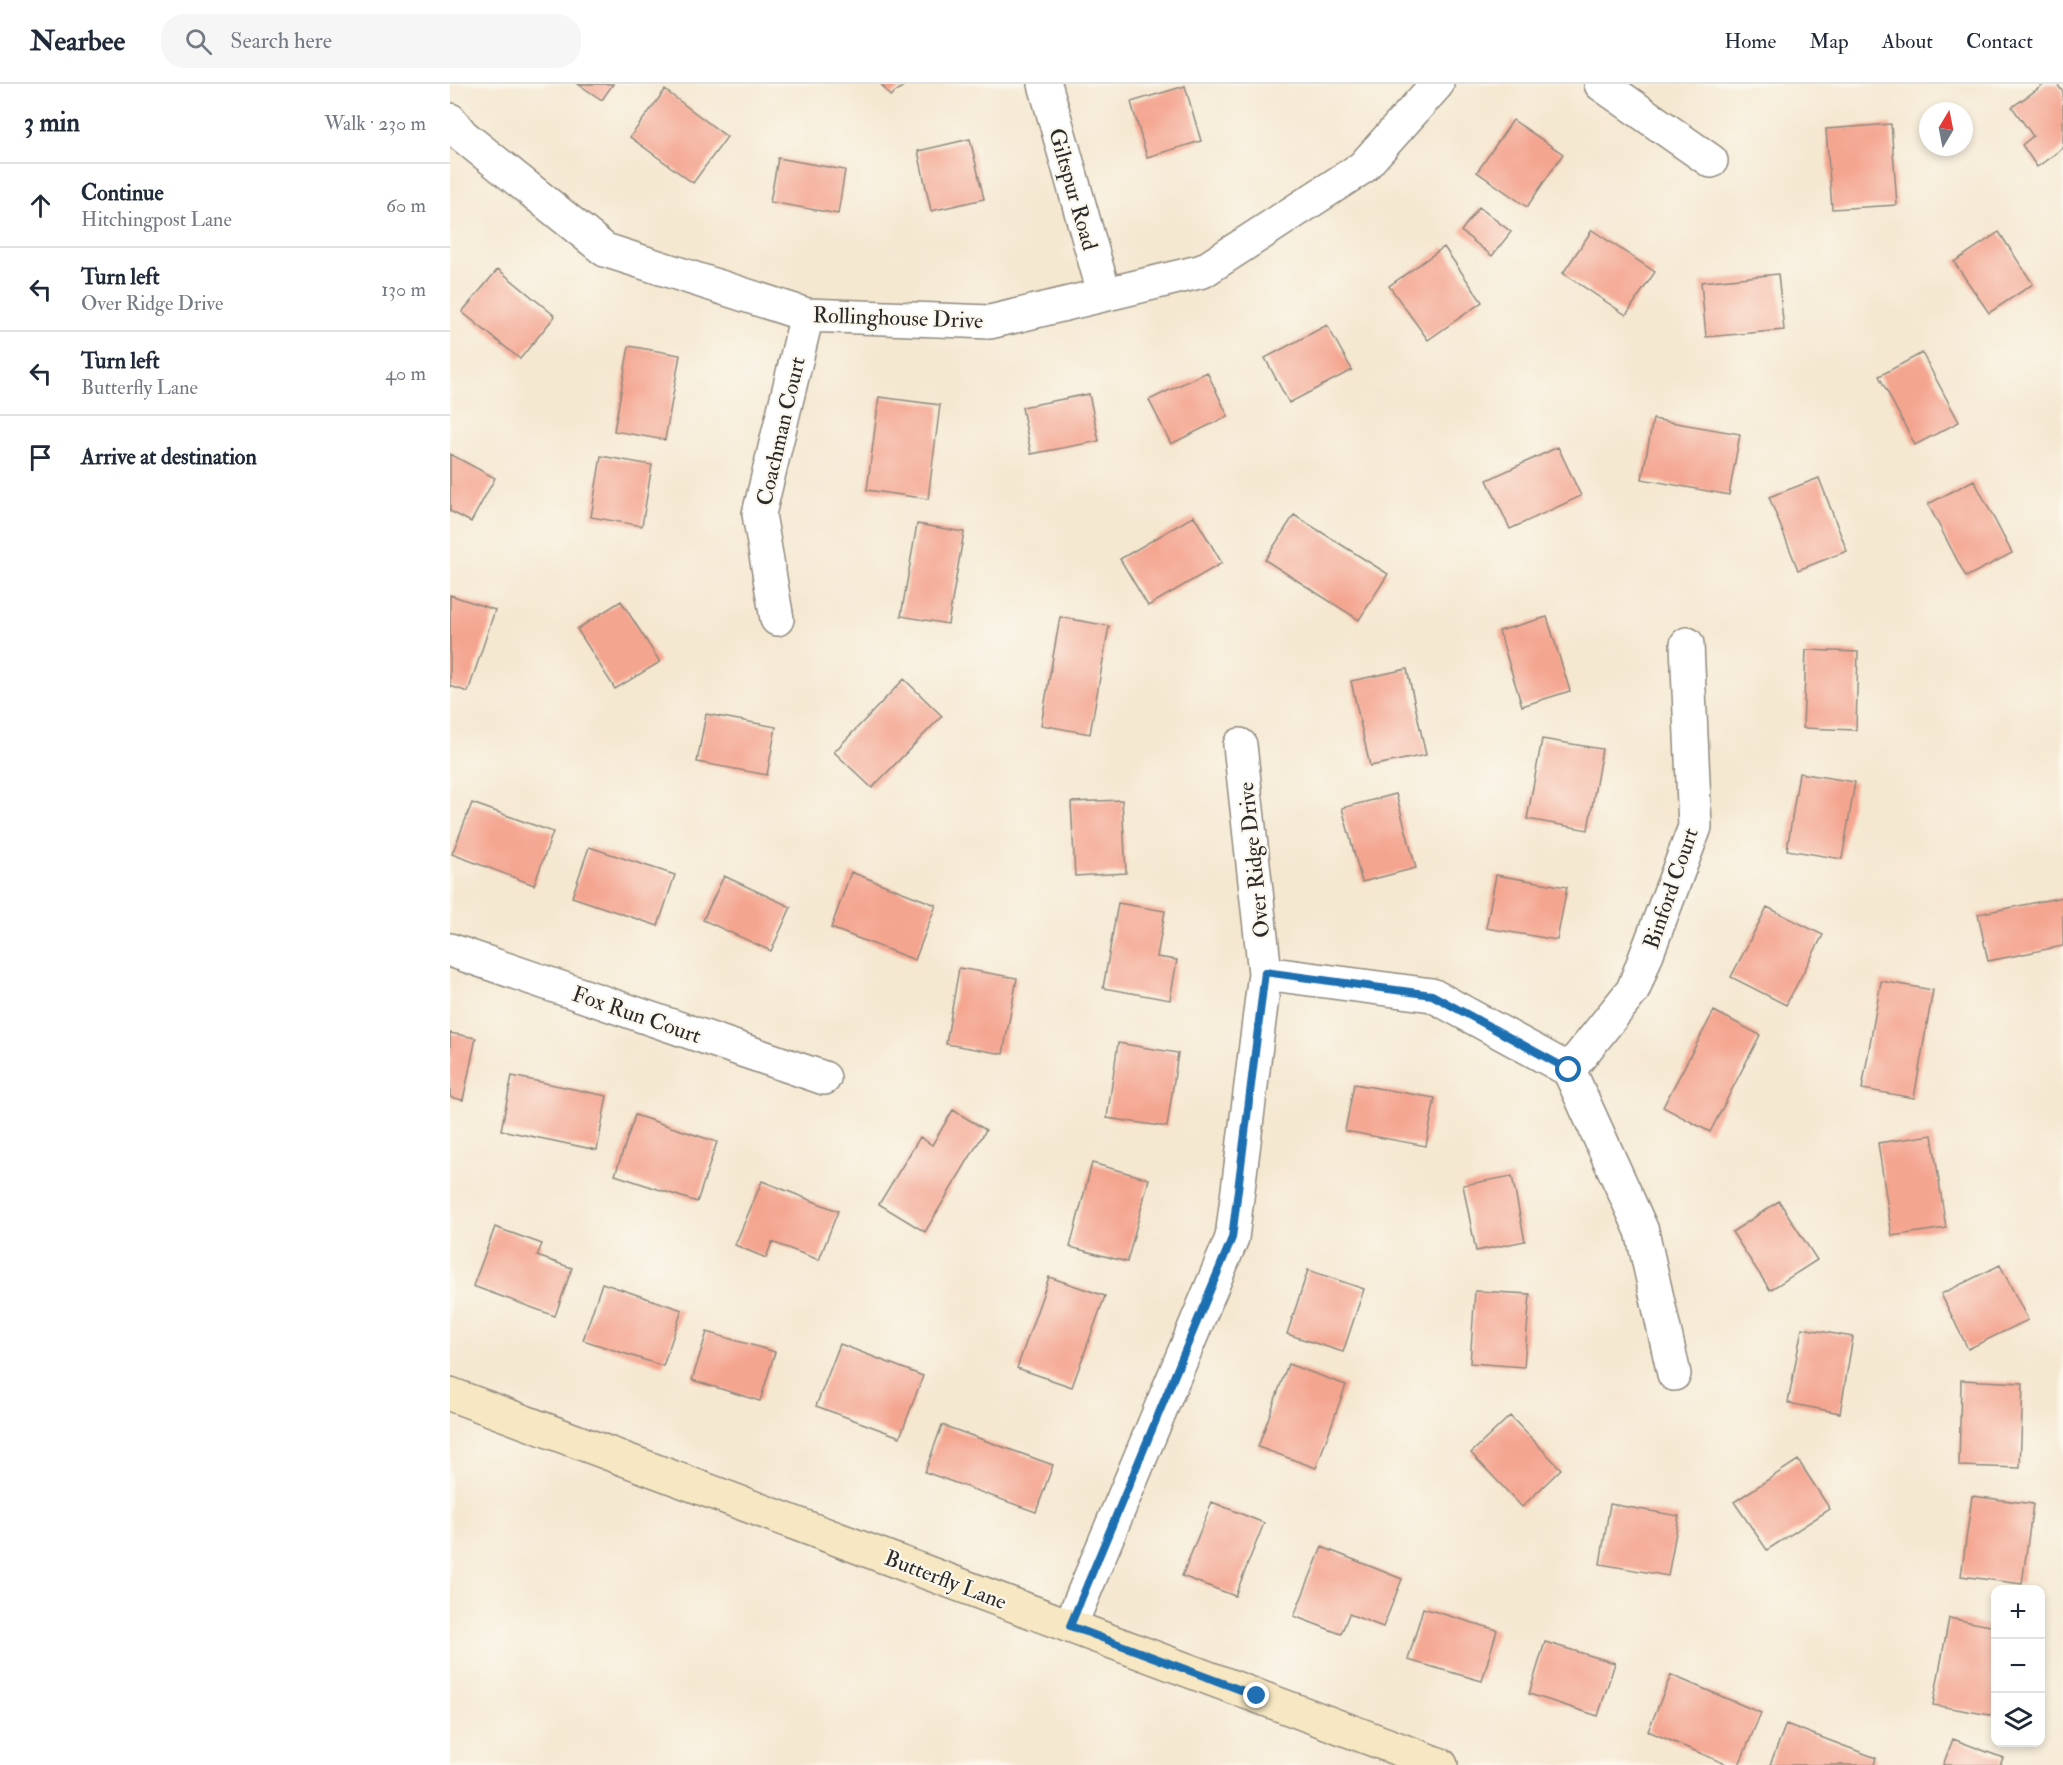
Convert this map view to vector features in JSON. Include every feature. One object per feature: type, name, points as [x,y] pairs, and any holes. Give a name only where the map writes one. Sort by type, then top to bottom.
[{"type":"street","name":"Giltspur Road","points":[[1045,84],[1104,293]]},
{"type":"street","name":"Rollinghouse Drive","points":[[450,120],[462,135],[605,250],[807,315],[990,322],[1203,271],[1364,167],[1437,84]]},
{"type":"street","points":[[1601,84],[1711,161]]},
{"type":"street","name":"Coachman Court","points":[[777,619],[759,514],[807,315]]},
{"type":"street","name":"Binford Court","points":[[1569,1070],[1633,990],[1695,827],[1687,644]]},
{"type":"street","name":"Over Ridge Drive","points":[[1070,1626],[1232,1238],[1265,972],[1240,745]]},
{"type":"street","name":"Fox Run Court","points":[[450,950],[824,1078]]},
{"type":"street","points":[[1265,972],[1432,995],[1569,1070],[1642,1231],[1674,1374]]},
{"type":"street","name":"Butterfly Lane","points":[[450,1394],[1441,1765]]},
{"type":"building","points":[[578,84],[613,84],[602,100]]},
{"type":"building","points":[[881,84],[906,84],[890,96]]},
{"type":"building","points":[[2045,84],[2057,84],[2063,92],[2063,148],[2037,167],[2022,145],[2033,136],[2012,107]]},
{"type":"building","points":[[1185,86],[1201,141],[1147,157],[1131,102]]},
{"type":"building","points":[[665,90],[727,137],[693,183],[630,137]]},
{"type":"building","points":[[1513,120],[1563,154],[1527,207],[1477,172]]},
{"type":"building","points":[[1891,124],[1897,205],[1832,209],[1826,129]]},
{"type":"building","points":[[970,139],[984,199],[931,211],[918,151]]},
{"type":"building","points":[[778,158],[845,170],[838,214],[770,202]]},
{"type":"building","points":[[1479,207],[1511,232],[1492,256],[1461,231]]},
{"type":"building","points":[[1592,230],[1655,272],[1626,315],[1563,273]]},
{"type":"building","points":[[1999,232],[2033,284],[1989,313],[1954,262]]},
{"type":"building","points":[[1444,247],[1482,302],[1428,340],[1389,286]]},
{"type":"building","points":[[498,269],[555,316],[520,359],[462,312]]},
{"type":"building","points":[[1778,274],[1784,330],[1706,337],[1701,282]]},
{"type":"building","points":[[1327,325],[1352,370],[1289,403],[1265,358]]},
{"type":"building","points":[[629,346],[680,355],[665,440],[614,431]]},
{"type":"building","points":[[1922,353],[1959,422],[1915,445],[1879,376]]},
{"type":"building","points":[[1207,372],[1228,416],[1171,444],[1149,400]]},
{"type":"building","points":[[1089,394],[1099,441],[1031,454],[1022,407]]},
{"type":"building","points":[[879,397],[940,405],[928,499],[867,490]]},
{"type":"building","points":[[1653,419],[1740,434],[1729,495],[1642,479]]},
{"type":"building","points":[[1558,447],[1581,496],[1510,529],[1487,480]]},
{"type":"building","points":[[450,454],[495,478],[471,522],[450,511]]},
{"type":"building","points":[[601,456],[652,465],[642,526],[591,517]]},
{"type":"building","points":[[1819,478],[1847,551],[1798,570],[1769,497]]},
{"type":"building","points":[[1974,480],[2012,553],[1966,577],[1928,504]]},
{"type":"building","points":[[1294,515],[1388,574],[1359,620],[1265,560]]},
{"type":"building","points":[[1194,516],[1222,563],[1148,606],[1120,559]]},
{"type":"building","points":[[917,524],[964,532],[948,624],[901,616]]},
{"type":"building","points":[[450,595],[495,610],[468,692],[450,686]]},
{"type":"building","points":[[621,601],[660,662],[615,689],[577,629]]},
{"type":"building","points":[[1060,617],[1109,626],[1090,734],[1041,725]]},
{"type":"building","points":[[1547,617],[1570,691],[1522,706],[1499,631]]},
{"type":"building","points":[[1806,650],[1858,652],[1856,730],[1803,728]]},
{"type":"building","points":[[1407,669],[1426,755],[1370,766],[1351,681]]},
{"type":"building","points":[[904,679],[942,716],[872,788],[834,752]]},
{"type":"building","points":[[706,714],[776,727],[767,775],[697,762]]},
{"type":"building","points":[[1542,739],[1602,749],[1588,830],[1527,819]]},
{"type":"building","points":[[1799,773],[1855,782],[1842,859],[1787,850]]},
{"type":"building","points":[[1396,794],[1416,868],[1362,882],[1342,808]]},
{"type":"building","points":[[1122,800],[1126,873],[1075,876],[1071,802]]},
{"type":"building","points":[[472,803],[553,832],[534,885],[452,854]]},
{"type":"building","points":[[589,847],[675,875],[658,926],[572,897]]},
{"type":"building","points":[[851,872],[936,905],[915,960],[831,928]]},
{"type":"building","points":[[1496,875],[1567,887],[1557,940],[1486,928]]},
{"type":"building","points":[[724,876],[791,907],[771,951],[703,920]]},
{"type":"building","points":[[2063,897],[2063,946],[1988,961],[1978,914]]},
{"type":"building","points":[[1118,903],[1165,911],[1157,957],[1177,960],[1170,1000],[1103,988]]},
{"type":"building","points":[[1767,907],[1823,935],[1786,1005],[1731,977]]},
{"type":"building","points":[[959,968],[1017,978],[1003,1054],[946,1044]]},
{"type":"building","points":[[1881,981],[1933,990],[1914,1098],[1862,1089]]},
{"type":"building","points":[[1714,1011],[1760,1035],[1710,1132],[1663,1107]]},
{"type":"building","points":[[450,1033],[476,1038],[463,1100],[450,1097]]},
{"type":"building","points":[[1118,1043],[1178,1053],[1167,1127],[1107,1118]]},
{"type":"building","points":[[512,1076],[607,1096],[597,1150],[501,1130]]},
{"type":"building","points":[[1354,1084],[1435,1098],[1426,1146],[1345,1131]]},
{"type":"building","points":[[953,1110],[986,1130],[925,1232],[879,1204],[920,1137],[932,1145]]},
{"type":"building","points":[[635,1115],[717,1142],[697,1202],[615,1175]]},
{"type":"building","points":[[1932,1135],[1946,1228],[1892,1236],[1878,1143]]},
{"type":"building","points":[[1092,1163],[1149,1179],[1127,1262],[1070,1247]]},
{"type":"building","points":[[1512,1176],[1525,1241],[1476,1251],[1463,1185]]},
{"type":"building","points":[[762,1181],[838,1211],[819,1260],[772,1242],[766,1258],[735,1245]]},
{"type":"building","points":[[1779,1201],[1817,1260],[1770,1290],[1732,1232]]},
{"type":"building","points":[[495,1227],[542,1244],[537,1256],[572,1268],[555,1316],[473,1286]]},
{"type":"building","points":[[2000,1265],[2028,1320],[1968,1349],[1941,1294]]},
{"type":"building","points":[[1308,1270],[1364,1289],[1343,1352],[1287,1334]]},
{"type":"building","points":[[1049,1277],[1105,1296],[1072,1387],[1017,1368]]},
{"type":"building","points":[[602,1283],[682,1310],[663,1366],[583,1340]]},
{"type":"building","points":[[1475,1291],[1530,1294],[1524,1367],[1470,1363]]},
{"type":"building","points":[[1802,1328],[1853,1337],[1840,1413],[1788,1403]]},
{"type":"building","points":[[707,1332],[775,1352],[760,1401],[692,1380]]},
{"type":"building","points":[[840,1344],[923,1376],[900,1437],[816,1406]]},
{"type":"building","points":[[1288,1364],[1346,1385],[1316,1468],[1258,1447]]},
{"type":"building","points":[[1961,1380],[2023,1383],[2020,1468],[1959,1466]]},
{"type":"building","points":[[1510,1416],[1561,1469],[1522,1507],[1471,1453]]},
{"type":"building","points":[[942,1425],[1053,1465],[1036,1512],[925,1472]]},
{"type":"building","points":[[1798,1460],[1830,1509],[1767,1550],[1734,1502]]},
{"type":"building","points":[[1972,1496],[2033,1504],[2022,1584],[1961,1576]]},
{"type":"building","points":[[1212,1502],[1264,1523],[1235,1596],[1182,1576]]},
{"type":"building","points":[[1610,1504],[1679,1516],[1668,1576],[1600,1564]]},
{"type":"building","points":[[1322,1547],[1402,1579],[1383,1627],[1349,1614],[1341,1634],[1294,1616]]},
{"type":"building","points":[[1423,1608],[1497,1630],[1482,1681],[1408,1660]]},
{"type":"building","points":[[1949,1618],[1991,1626],[1991,1715],[1933,1705]]},
{"type":"building","points":[[1545,1642],[1615,1663],[1598,1716],[1529,1694]]},
{"type":"building","points":[[1671,1675],[1761,1713],[1739,1765],[1728,1765],[1648,1731]]},
{"type":"building","points":[[1786,1724],[1876,1758],[1874,1765],[1770,1765]]},
{"type":"building","points":[[1953,1739],[2003,1758],[2000,1765],[1943,1765]]},
{"type":"route","points":[[1257,1696],[1070,1626],[1232,1238],[1265,972],[1432,995],[1569,1070]]}]
